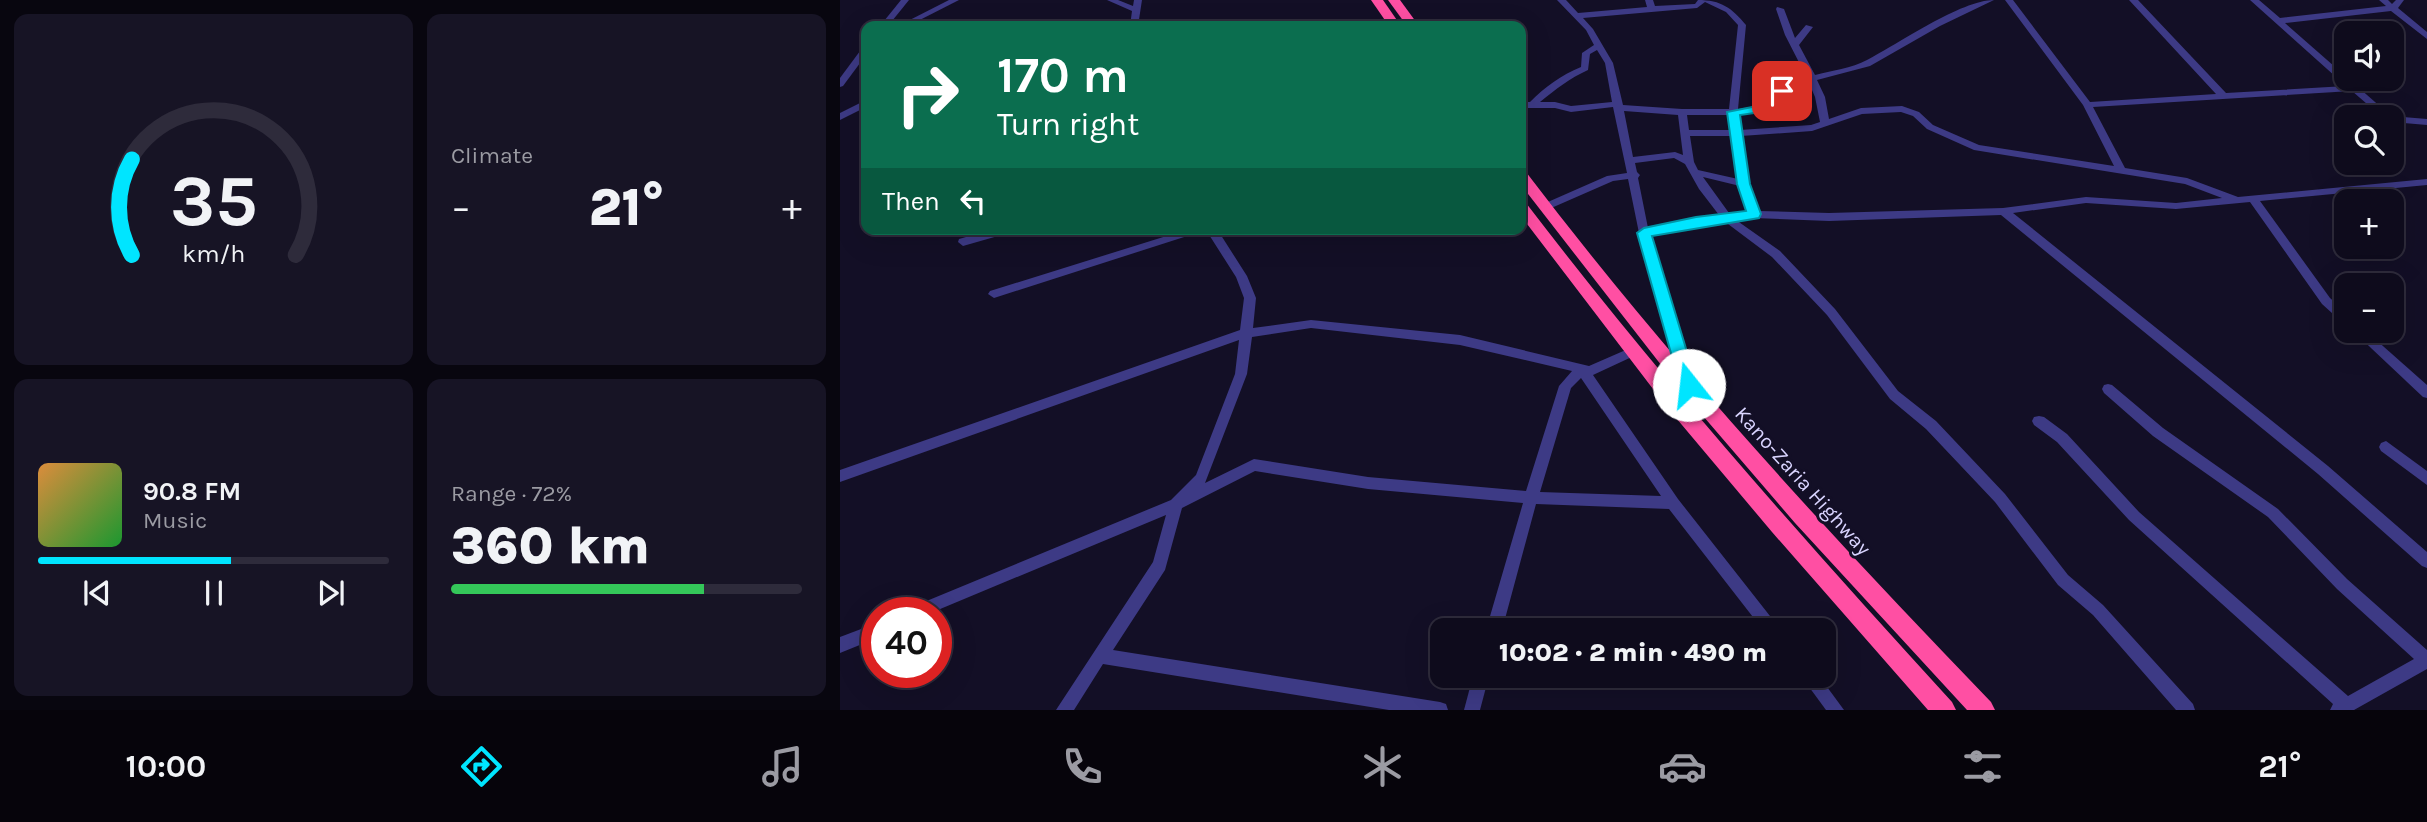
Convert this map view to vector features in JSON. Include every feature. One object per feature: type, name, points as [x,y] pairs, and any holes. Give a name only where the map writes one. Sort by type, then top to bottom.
[{"type":"highway","points":[[1377,0],[1392,21]]},
{"type":"highway","points":[[1394,0],[1409,21]]},
{"type":"highway","name":"Kano-Zaria Highway","points":[[1526,182],[1626,312],[1793,506],[1983,710]]},
{"type":"highway","points":[[1526,213],[1632,352],[1799,549],[1944,710]]},
{"type":"street","points":[[888,21],[905,0]]},
{"type":"street","points":[[912,21],[955,0]]},
{"type":"street","points":[[1111,0],[1136,10]]},
{"type":"street","points":[[1135,21],[1138,0]]},
{"type":"street","points":[[1560,0],[1600,46],[1609,63],[1635,175],[1644,233],[1689,385]]},
{"type":"street","points":[[1576,16],[1651,5],[1697,6],[1705,0],[1729,10],[1742,25],[1733,112],[1744,184],[1754,214]]},
{"type":"street","points":[[1526,105],[1572,109],[1620,106],[1682,112],[1733,112],[1771,107],[1782,91],[1812,79],[1867,64],[1937,24],[1990,0]]},
{"type":"street","points":[[2009,0],[2087,105],[2122,172]]},
{"type":"street","points":[[2133,0],[2224,96]]},
{"type":"street","points":[[2254,0],[2334,72]]},
{"type":"street","points":[[2383,0],[2397,4],[2427,36]]},
{"type":"street","points":[[2278,21],[2397,4]]},
{"type":"street","points":[[1780,9],[1794,45],[1820,97],[1825,124]]},
{"type":"street","points":[[1794,45],[1809,27]]},
{"type":"street","points":[[1533,104],[1571,73],[1585,68],[1586,53],[1600,46]]},
{"type":"street","points":[[840,84],[861,56]]},
{"type":"street","points":[[2087,105],[2334,89]]},
{"type":"street","points":[[2356,91],[2373,105]]},
{"type":"street","points":[[840,117],[861,106]]},
{"type":"street","points":[[1685,133],[1812,128],[1861,111],[1902,109],[1916,114],[1930,127],[1977,148],[2187,181],[2234,200]]},
{"type":"street","points":[[1682,112],[1692,167],[1727,218],[1776,254],[1831,312],[1894,395],[1931,425],[2000,498],[2063,580],[2098,610],[2187,710]]},
{"type":"street","points":[[2404,120],[2427,122]]},
{"type":"street","points":[[1631,160],[1675,155],[1692,167],[1744,184]]},
{"type":"street","points":[[1545,207],[1611,178],[1635,175]]},
{"type":"street","points":[[1644,233],[1754,214],[1829,217],[2004,211],[2052,202],[2086,200],[2176,206],[2427,182]]},
{"type":"street","points":[[2252,198],[2334,308]]},
{"type":"street","points":[[2004,211],[2323,470],[2427,561]]},
{"type":"street","points":[[963,242],[987,235]]},
{"type":"street","points":[[994,294],[1183,235]]},
{"type":"street","points":[[1064,710],[1160,565],[1176,504],[1201,478],[1241,374],[1250,298],[1241,276],[1215,235]]},
{"type":"street","points":[[840,476],[1246,333],[1311,324],[1460,340],[1590,371],[1632,352]]},
{"type":"street","points":[[2372,343],[2427,393]]},
{"type":"street","points":[[1497,618],[1560,398],[1565,386],[1582,369]]},
{"type":"street","points":[[1582,369],[1673,503],[1764,618]]},
{"type":"street","points":[[2039,421],[2062,438],[2134,516],[2341,707],[2427,660],[2342,584],[2273,513],[2158,432],[2108,389]]},
{"type":"street","points":[[2386,447],[2427,479]]},
{"type":"street","points":[[952,597],[1176,504],[1254,465],[1368,483],[1531,498],[1673,503]]},
{"type":"street","points":[[840,645],[861,636]]},
{"type":"street","points":[[1100,656],[1440,710]]},
{"type":"street","points":[[1472,710],[1478,688]]},
{"type":"street","points":[[1819,688],[1836,710]]},
{"type":"route","points":[[1689,385],[1644,233],[1696,221],[1754,214],[1744,184],[1733,112],[1771,107],[1782,91]]}]
